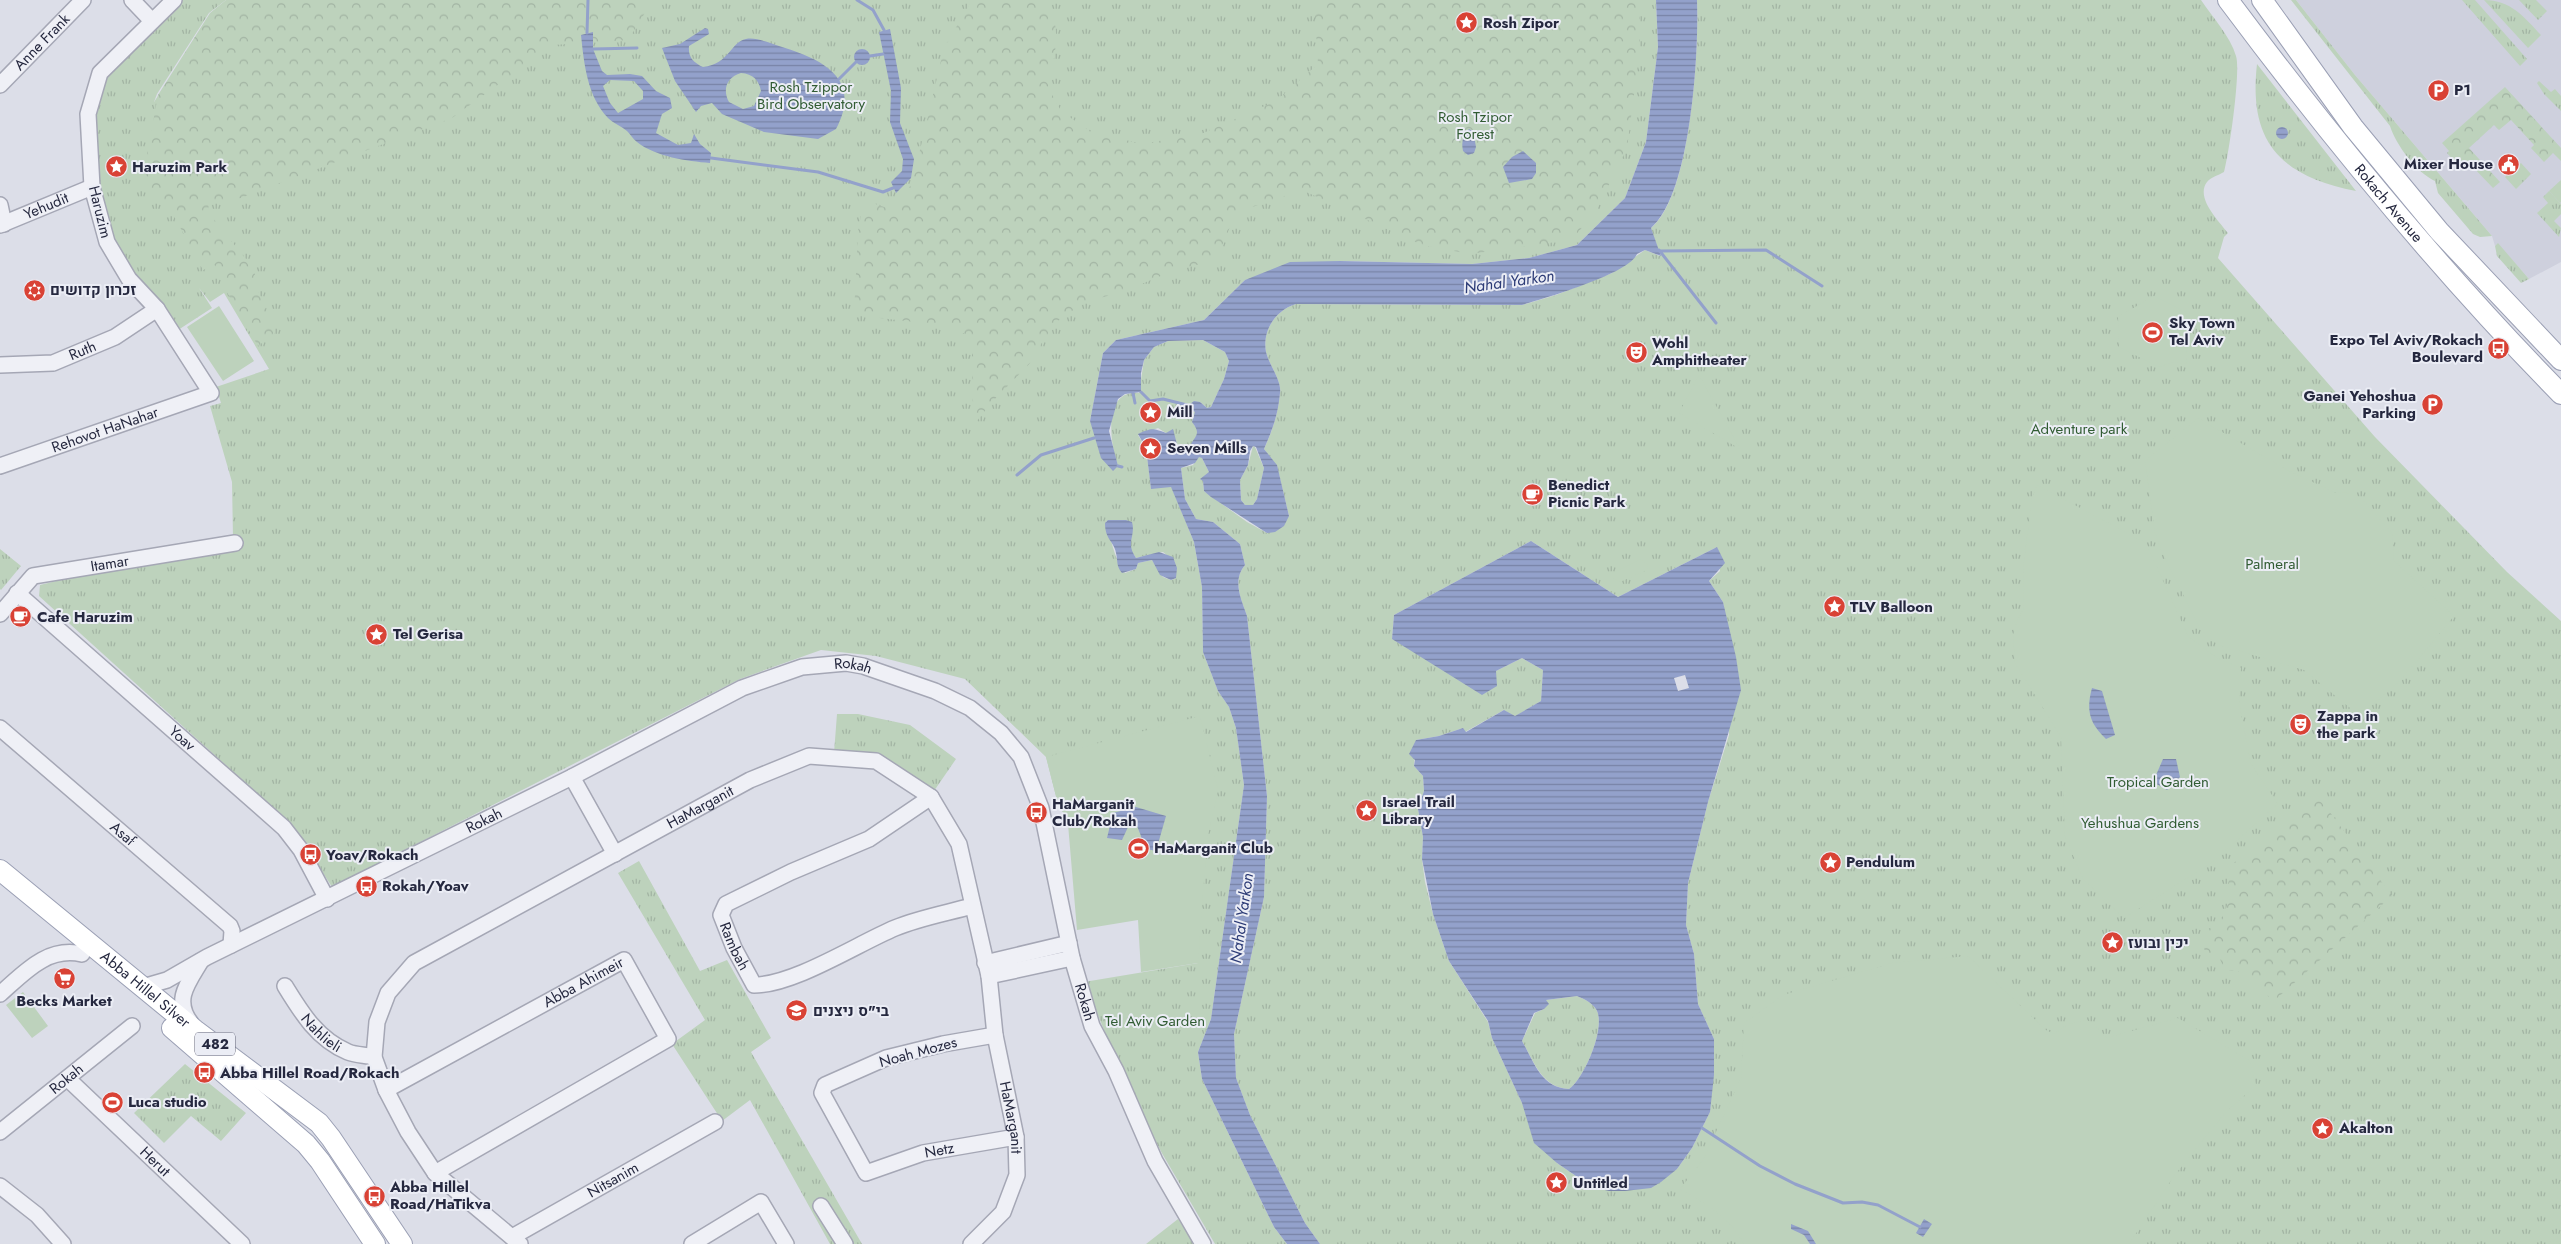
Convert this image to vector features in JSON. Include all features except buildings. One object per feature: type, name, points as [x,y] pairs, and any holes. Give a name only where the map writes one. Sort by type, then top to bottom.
[{"type":"main road","name":"Rokach Avenue","points":[[2228,0],[2401,219],[2518,350],[2561,394]]},
{"type":"main road","name":"Rokach Avenue","points":[[2262,0],[2294,41],[2353,127],[2439,231],[2561,360]]},
{"type":"main road","points":[[2271,0],[2294,41]]},
{"type":"main road","name":"Abba Hillel Silver","points":[[0,870],[195,1030],[319,1124],[331,1138],[402,1244]]},
{"type":"main road","name":"Abba Hillel Silver","points":[[0,888],[151,1009],[306,1144],[320,1161],[375,1244]]},
{"type":"street","name":"Anne Frank","points":[[0,85],[83,0]]},
{"type":"street","points":[[132,0],[152,21]]},
{"type":"street","name":"Haruzim","points":[[174,0],[100,73],[88,114],[92,187],[107,242],[129,279],[157,309],[212,393]]},
{"type":"street","name":"Yehudit","points":[[2,224],[92,187]]},
{"type":"street","points":[[0,204],[2,224]]},
{"type":"street","name":"Ruth","points":[[0,365],[54,363],[115,337],[157,309]]},
{"type":"street","name":"Rehovot HaNahar","points":[[0,466],[212,393]]},
{"type":"street","name":"Itamar","points":[[0,614],[33,576],[235,543]]},
{"type":"street","name":"Yoav","points":[[17,593],[284,828],[301,850],[327,898]]},
{"type":"street","name":"Rokah","points":[[143,987],[167,980],[231,945],[572,777],[719,699],[786,671],[821,664],[846,663],[890,674],[935,691],[970,708],[1001,733],[1021,757],[1041,808],[1071,951],[1092,1026],[1116,1071],[1155,1160],[1203,1244]]},
{"type":"street","name":"Asaf","points":[[0,728],[230,926],[232,931],[231,945]]},
{"type":"street","name":"HaMarganit","points":[[374,1056],[377,1022],[388,993],[414,963],[750,780],[809,756],[876,761],[931,797],[960,844],[987,970],[995,1035],[1016,1137],[1017,1175],[1003,1212],[971,1244]]},
{"type":"street","points":[[572,777],[615,854]]},
{"type":"street","name":"Rambah","points":[[931,797],[869,839],[790,872],[726,904],[721,915],[734,948],[754,985],[762,985],[803,972],[897,927],[972,906]]},
{"type":"street","points":[[0,994],[44,958],[69,951],[82,954]]},
{"type":"street","points":[[987,970],[1071,951]]},
{"type":"street","points":[[195,1030],[183,1011],[181,1001],[183,992],[202,960]]},
{"type":"street","name":"Abba Ahimeir","points":[[386,1090],[624,960],[668,1039],[435,1173]]},
{"type":"street","name":"Nahlieli","points":[[285,986],[308,1022],[325,1038],[348,1053],[374,1056]]},
{"type":"street","name":"Rokah","points":[[1,1130],[68,1079],[132,1026]]},
{"type":"street","name":"Noah Mozes","points":[[866,1173],[822,1094],[825,1085],[886,1058],[943,1044],[995,1035]]},
{"type":"street","points":[[374,1056],[386,1090],[408,1132],[435,1173],[516,1241]]},
{"type":"street","name":"Herut","points":[[68,1079],[242,1244]]},
{"type":"street","name":"Nitsanim","points":[[516,1241],[715,1122]]},
{"type":"street","name":"Netz","points":[[866,1173],[923,1152],[1016,1137]]},
{"type":"street","points":[[0,1186],[37,1215],[64,1244]]},
{"type":"street","points":[[692,1244],[761,1202],[786,1244]]},
{"type":"street","points":[[821,1206],[845,1244]]},
{"type":"shaded area","points":[[2296,0],[2561,0],[2561,262],[2529,279],[2498,244],[2495,246],[2492,236],[2355,75]]},
{"type":"green space","points":[[181,0],[226,0],[209,13],[157,94],[154,102],[212,14],[231,0],[1656,0],[1658,47],[1646,142],[1625,198],[1577,245],[1529,258],[1472,264],[1340,261],[1245,280],[1204,320],[1116,340],[1103,353],[1090,421],[1118,466],[1111,432],[1114,409],[1119,400],[1127,394],[1139,393],[1144,360],[1154,347],[1168,341],[1203,340],[1225,352],[1229,361],[1224,379],[1211,407],[1207,408],[1200,402],[1187,405],[1182,410],[1185,414],[1191,409],[1195,412],[1194,425],[1197,428],[1197,435],[1189,449],[1179,452],[1166,433],[1158,428],[1138,435],[1146,448],[1151,488],[1171,486],[1194,542],[1202,587],[1203,652],[1218,691],[1229,707],[1236,728],[1244,785],[1211,1019],[1198,1052],[1202,1079],[1274,1227],[1287,1244],[1215,1244],[1163,1155],[1118,1072],[1110,1044],[1084,982],[1198,963],[1068,824],[1066,815],[1059,808],[1046,757],[965,679],[876,656],[821,650],[740,679],[332,887],[302,840],[262,798],[39,596],[40,585],[233,538],[232,482],[210,406],[221,403],[216,387],[269,369],[224,293],[210,302],[199,288],[212,308],[175,332],[111,241],[99,186],[93,116],[98,92],[111,68],[154,24]],"holes":[[[1126,520],[1132,532],[1130,549],[1136,558],[1163,552],[1175,562],[1176,578],[1171,580],[1163,577],[1152,560],[1138,563],[1136,569],[1125,573],[1115,555],[1106,521]]]},
{"type":"green space","points":[[226,0],[653,0],[628,40],[553,45],[452,118],[241,198],[209,202],[208,212],[253,268],[255,275],[253,281],[275,326],[274,334],[258,346],[225,289],[215,265],[203,270],[167,203],[141,188],[158,95],[210,13]]},
{"type":"green space","name":"Rosh Tzipor Forest","points":[[972,0],[1048,0],[1055,22],[1056,43],[1048,87],[1061,111],[1088,130],[1141,144],[1201,134],[1276,101],[1318,64],[1314,0],[1640,0],[1640,48],[1627,148],[1597,209],[1576,235],[1556,242],[1470,254],[1422,245],[1302,190],[1235,213],[1218,259],[1168,273],[1122,292],[1085,302],[1060,319],[1041,344],[1038,355],[992,402],[976,422],[973,415],[972,351],[968,335],[940,325],[854,315],[858,231],[864,200],[890,209],[912,184],[944,48]]},
{"type":"green space","name":"Yehushua Gardens","points":[[1697,0],[2201,0],[2221,27],[2230,41],[2236,56],[2237,78],[2234,113],[2224,172],[2209,180],[2204,188],[2206,202],[2214,216],[2228,233],[2224,237],[2218,258],[2375,437],[2507,572],[2561,621],[2561,1244],[1320,1244],[1305,1223],[1250,1115],[1236,1078],[1234,1034],[1264,897],[1267,796],[1247,616],[1238,583],[1241,571],[1245,565],[1240,544],[1213,522],[1196,519],[1185,499],[1181,468],[1193,465],[1199,456],[1202,458],[1209,472],[1203,481],[1204,491],[1247,522],[1267,533],[1289,516],[1277,466],[1264,449],[1275,421],[1280,393],[1279,383],[1266,352],[1266,336],[1272,322],[1282,311],[1289,307],[1296,304],[1522,305],[1556,295],[1612,273],[1645,250],[1660,256],[1651,228],[1665,211],[1684,155],[1694,86]],"holes":[[[1531,541],[1618,597],[1717,547],[1720,571],[1709,581],[1723,602],[1727,627],[1729,735],[1708,802],[1688,883],[1686,925],[1694,954],[1698,1004],[1714,1039],[1710,1112],[1692,1148],[1677,1169],[1592,1187],[1557,1163],[1522,1103],[1492,1038],[1488,1022],[1449,961],[1433,914],[1425,882],[1422,859],[1423,837],[1418,809],[1424,791],[1423,776],[1414,766],[1416,740],[1439,736],[1463,728],[1465,732],[1504,710],[1514,717],[1541,701],[1543,670],[1522,658],[1496,671],[1392,639],[1394,615]]]},
{"type":"green space","points":[[2291,0],[2296,0],[2355,75],[2492,236],[2480,237],[2473,234],[2438,193],[2435,181],[2421,172],[2408,158],[2390,126]]},
{"type":"green space","points":[[2462,0],[2475,0],[2527,59],[2520,66]]},
{"type":"green space","points":[[2484,0],[2509,6],[2523,16],[2541,35],[2528,48]]},
{"type":"green space","points":[[2519,0],[2536,0],[2547,11],[2538,20]]},
{"type":"green space","points":[[2257,64],[2356,191],[2308,176],[2289,165],[2275,152],[2265,135],[2258,115],[2256,92]]},
{"type":"green space","points":[[2539,81],[2551,92],[2555,89],[2561,96],[2561,111],[2544,94],[2537,83]]},
{"type":"green space","points":[[2505,87],[2561,148],[2561,161],[2553,153],[2544,162],[2531,148],[2534,145],[2511,120],[2499,130],[2494,125],[2469,148],[2500,182],[2493,188],[2470,164],[2463,171],[2447,153],[2449,151],[2442,143]]},
{"type":"green space","points":[[2521,163],[2531,174],[2516,189],[2505,177]]},
{"type":"green space","points":[[2561,180],[2561,202],[2560,203],[2549,191]]},
{"type":"green space","points":[[2549,191],[2561,204],[2561,214],[2554,221],[2561,228],[2559,237],[2537,213],[2548,203],[2543,197]]},
{"type":"green space","points":[[2498,243],[2529,279],[2521,283],[2497,256],[2495,246]]},
{"type":"green space","name":"Sky Town Tel Aviv","points":[[2154,296],[2186,312],[2187,364],[2173,362],[2159,367],[2119,347],[2118,317]]},
{"type":"green space","points":[[219,306],[254,361],[223,381],[187,327]]},
{"type":"green space","points":[[1699,375],[1740,449],[1679,413]]},
{"type":"green space","name":"Palmeral","points":[[2198,418],[2287,470],[2336,493],[2343,492],[2360,497],[2392,533],[2394,561],[2454,616],[2401,680],[2362,714],[2355,712],[2304,670],[2219,645],[2200,628],[2162,552],[2155,533],[2145,461]]},
{"type":"green space","points":[[1253,446],[1264,468],[1257,499],[1253,505],[1245,505],[1241,500],[1240,480],[1248,465]]},
{"type":"green space","name":"Tropical Garden","points":[[2037,485],[2146,543],[2188,636],[2217,658],[2241,668],[2239,703],[2251,764],[2278,804],[2211,863],[2124,918],[2083,879],[2065,836],[2061,737],[2015,663],[2013,635],[2017,621],[2024,608],[2023,569],[2032,498]]},
{"type":"green space","points":[[0,549],[21,566],[1,590],[0,589]]},
{"type":"green space","points":[[1641,559],[1648,565],[1647,570],[1620,582],[1613,578],[1613,573]]},
{"type":"green space","points":[[837,714],[858,714],[910,725],[956,759],[934,791],[834,753]]},
{"type":"green space","name":"HaMarganit Club","points":[[1200,716],[1218,790],[1207,840],[1198,963],[1141,972],[1138,920],[1077,930],[1068,824],[1066,815],[1059,808],[1046,757]]},
{"type":"green space","points":[[2318,796],[2392,896],[2275,1000],[2255,988],[2238,971],[2224,970],[2219,956],[2206,954],[2203,945],[2208,929],[2222,917],[2228,902],[2228,867],[2296,817]]},
{"type":"green space","points":[[639,861],[700,971],[727,960],[771,1038],[751,1052],[862,1244],[830,1244],[750,1100],[722,1121],[672,1044],[705,1020],[618,873]]},
{"type":"green space","points":[[1968,956],[2046,1030],[2054,1034],[2068,1024],[2087,1020],[2096,1026],[2106,1038],[2178,1018],[2250,1061],[2256,1085],[2224,1114],[2174,1176],[2129,1244],[1744,1244],[1725,1219],[1680,1189],[1703,1160],[1741,1078],[1744,1023],[1783,995],[1892,963]]},
{"type":"green space","points":[[23,992],[48,1026],[32,1038],[6,1005]]},
{"type":"green space","points":[[1577,996],[1590,1003],[1596,1009],[1599,1017],[1599,1027],[1592,1052],[1581,1075],[1569,1089],[1560,1088],[1545,1079],[1522,1041],[1535,1013],[1544,1009],[1546,1000]]},
{"type":"green space","points":[[185,1064],[246,1113],[221,1141],[191,1116],[164,1143],[134,1113]]},
{"type":"green space","points":[[1178,1219],[1196,1244],[1146,1244]]},
{"type":"water","name":"Nahal Yarkon","points":[[1656,0],[1697,0],[1694,86],[1684,155],[1665,211],[1651,228],[1661,256],[1645,250],[1637,254],[1631,262],[1603,277],[1522,305],[1296,304],[1289,307],[1282,311],[1272,322],[1268,329],[1265,344],[1266,352],[1280,388],[1276,415],[1264,449],[1277,465],[1289,516],[1284,526],[1275,532],[1267,533],[1211,497],[1204,491],[1203,481],[1200,479],[1209,472],[1202,458],[1199,457],[1195,463],[1181,468],[1185,499],[1196,519],[1213,522],[1240,544],[1245,565],[1241,571],[1238,583],[1247,616],[1267,796],[1264,897],[1234,1034],[1236,1078],[1250,1115],[1305,1223],[1320,1244],[1287,1244],[1274,1227],[1202,1079],[1198,1052],[1211,1019],[1244,785],[1236,728],[1229,707],[1218,691],[1203,652],[1202,587],[1194,542],[1171,487],[1151,489],[1146,448],[1138,434],[1152,429],[1166,433],[1173,429],[1179,452],[1189,449],[1197,433],[1192,422],[1195,412],[1191,409],[1184,415],[1182,410],[1194,401],[1200,402],[1207,408],[1211,407],[1224,379],[1229,361],[1225,352],[1203,340],[1168,341],[1154,347],[1144,360],[1141,373],[1141,392],[1125,394],[1118,399],[1109,431],[1118,466],[1113,471],[1101,458],[1090,421],[1103,353],[1116,340],[1204,320],[1245,280],[1290,262],[1340,261],[1472,264],[1529,258],[1577,245],[1625,198],[1646,142],[1658,47]],"holes":[[[1253,446],[1256,447],[1264,468],[1257,499],[1253,505],[1245,505],[1241,500],[1240,480],[1248,465],[1250,451]]]},
{"type":"water","points":[[705,28],[708,29],[709,34],[689,46],[689,53],[692,59],[703,67],[719,62],[736,44],[746,39],[767,42],[810,57],[834,73],[841,84],[845,96],[843,111],[836,129],[818,139],[764,132],[722,114],[712,103],[701,106],[696,112],[675,81],[662,48],[680,44]],"holes":[[[741,73],[755,78],[761,91],[754,106],[743,109],[729,102],[726,93],[729,81],[732,77]]]},
{"type":"water","points":[[890,29],[901,88],[900,123],[914,159],[911,178],[896,193],[891,182],[902,171],[903,159],[890,122],[891,91],[879,32]]},
{"type":"water","points":[[593,32],[593,49],[602,71],[607,75],[630,74],[642,76],[656,91],[670,98],[672,108],[662,114],[656,133],[678,145],[691,143],[694,134],[700,144],[711,153],[710,163],[662,155],[637,142],[627,131],[608,118],[595,100],[591,89],[585,68],[581,35]],"holes":[[[610,80],[634,81],[643,91],[643,99],[618,113],[610,103],[603,86]]]},
{"type":"water","points":[[862,49],[868,51],[870,57],[868,63],[862,65],[856,63],[854,57],[856,51]]},
{"type":"water","points":[[2280,127],[2284,127],[2288,133],[2284,139],[2280,139],[2276,135],[2276,131]]},
{"type":"water","points":[[1469,129],[1473,131],[1476,147],[1474,153],[1468,155],[1463,151],[1462,142]]},
{"type":"water","points":[[1523,151],[1536,163],[1536,173],[1532,179],[1509,183],[1503,167],[1512,157]]},
{"type":"water","points":[[1108,520],[1132,522],[1131,548],[1136,558],[1159,552],[1173,557],[1177,568],[1176,578],[1171,580],[1160,575],[1152,560],[1138,563],[1136,569],[1122,573],[1118,566],[1115,549],[1106,533],[1105,523]]},
{"type":"water","points":[[1531,541],[1618,597],[1717,547],[1725,563],[1709,581],[1723,602],[1736,657],[1741,690],[1708,802],[1688,883],[1686,925],[1694,954],[1698,1004],[1714,1039],[1714,1075],[1710,1112],[1692,1148],[1677,1169],[1651,1188],[1609,1191],[1592,1187],[1557,1163],[1534,1143],[1522,1103],[1492,1038],[1488,1021],[1449,961],[1433,914],[1422,859],[1423,837],[1418,809],[1424,791],[1423,776],[1414,766],[1415,760],[1409,754],[1416,740],[1439,736],[1463,728],[1466,732],[1504,710],[1515,716],[1541,701],[1543,670],[1522,658],[1496,671],[1497,686],[1482,695],[1392,639],[1394,615]],"holes":[[[1577,996],[1590,1003],[1596,1009],[1599,1017],[1599,1027],[1592,1052],[1581,1075],[1569,1089],[1559,1088],[1545,1079],[1522,1041],[1534,1013],[1544,1009],[1549,1004],[1546,1000]]]},
{"type":"water","points":[[2092,688],[2102,691],[2115,735],[2106,739],[2090,716],[2089,703]]},
{"type":"water","points":[[2163,759],[2176,759],[2180,777],[2167,790],[2153,782]]},
{"type":"water","points":[[1136,807],[1166,816],[1156,851],[1142,848],[1141,836],[1137,826],[1129,825],[1122,840],[1107,838],[1113,813]]},
{"type":"water","points":[[1924,1219],[1932,1224],[1923,1237],[1916,1233]]},
{"type":"water","points":[[1791,1224],[1808,1231],[1816,1244],[1810,1244],[1804,1235],[1791,1229]]},
{"type":"pier","points":[[1685,675],[1689,688],[1678,691],[1674,678]]},
{"type":"waterway","points":[[587,33],[588,0]]},
{"type":"waterway","points":[[857,0],[873,10],[884,30]]},
{"type":"waterway","points":[[593,49],[637,48]]},
{"type":"waterway","points":[[870,56],[883,54]]},
{"type":"waterway","points":[[839,79],[856,62]]},
{"type":"waterway","points":[[711,158],[818,172],[883,192],[893,188]]},
{"type":"waterway","points":[[1659,250],[1716,323]]},
{"type":"waterway","points":[[1659,251],[1766,250],[1822,286]]},
{"type":"waterway","points":[[1141,392],[1150,401],[1163,399],[1187,405]]},
{"type":"waterway","points":[[1133,393],[1135,403]]},
{"type":"waterway","points":[[1017,475],[1041,455],[1094,438]]},
{"type":"waterway","points":[[1118,466],[1122,467]]},
{"type":"waterway","points":[[1702,1128],[1760,1166],[1795,1184],[1843,1203],[1862,1202],[1878,1205],[1920,1227]]},
{"type":"place","name":"Rosh Zipor","points":[[1467,23]]},
{"type":"place","name":"P1","points":[[2438,90]]},
{"type":"place","name":"Mixer House","points":[[2509,164]]},
{"type":"place","name":"Haruzim Park","points":[[116,167]]},
{"type":"place","name":"זכרון קדושים","points":[[34,290]]},
{"type":"place","name":"Sky Town Tel Aviv","points":[[2153,332]]},
{"type":"place","name":"Expo Tel Aviv/Rokach Boulevard","points":[[2499,349]]},
{"type":"place","name":"Wohl Amphitheater","points":[[1636,352]]},
{"type":"place","name":"Ganei Yehoshua Parking","points":[[2432,405]]},
{"type":"place","name":"Mill","points":[[1151,412]]},
{"type":"place","name":"Seven Mills","points":[[1151,448]]},
{"type":"place","name":"Benedict Picnic Park","points":[[1532,494]]},
{"type":"place","name":"TLV Balloon","points":[[1834,607]]},
{"type":"place","name":"Cafe Haruzim","points":[[21,617]]},
{"type":"place","name":"Tel Gerisa","points":[[377,634]]},
{"type":"place","name":"Zappa in the park","points":[[2301,725]]},
{"type":"place","name":"Israel Trail Library","points":[[1366,811]]},
{"type":"place","name":"HaMarganit Club/Rokah","points":[[1036,813]]},
{"type":"place","name":"HaMarganit Club","points":[[1138,848]]},
{"type":"place","name":"Yoav/Rokach","points":[[310,855]]},
{"type":"place","name":"Pendulum","points":[[1830,862]]},
{"type":"place","name":"Rokah/Yoav","points":[[366,886]]},
{"type":"place","name":"יכין ובועז","points":[[2112,943]]},
{"type":"place","name":"Becks Market","points":[[64,978]]},
{"type":"place","name":"בי\"ס ניצנים","points":[[797,1011]]},
{"type":"place","name":"Abba Hillel Road/Rokach","points":[[204,1073]]},
{"type":"place","name":"Luca studio","points":[[112,1102]]},
{"type":"place","name":"Akalton","points":[[2323,1128]]},
{"type":"place","name":"Untitled","points":[[1557,1183]]},
{"type":"place","name":"Abba Hillel Road/HaTikva","points":[[374,1196]]},
{"type":"park label","name":"Rosh Tzippor Bird Observatory","points":[[811,96]]},
{"type":"park label","name":"Adventure park","points":[[2079,429]]},
{"type":"park label","name":"Tel Aviv Garden","points":[[1155,1021]]}]
